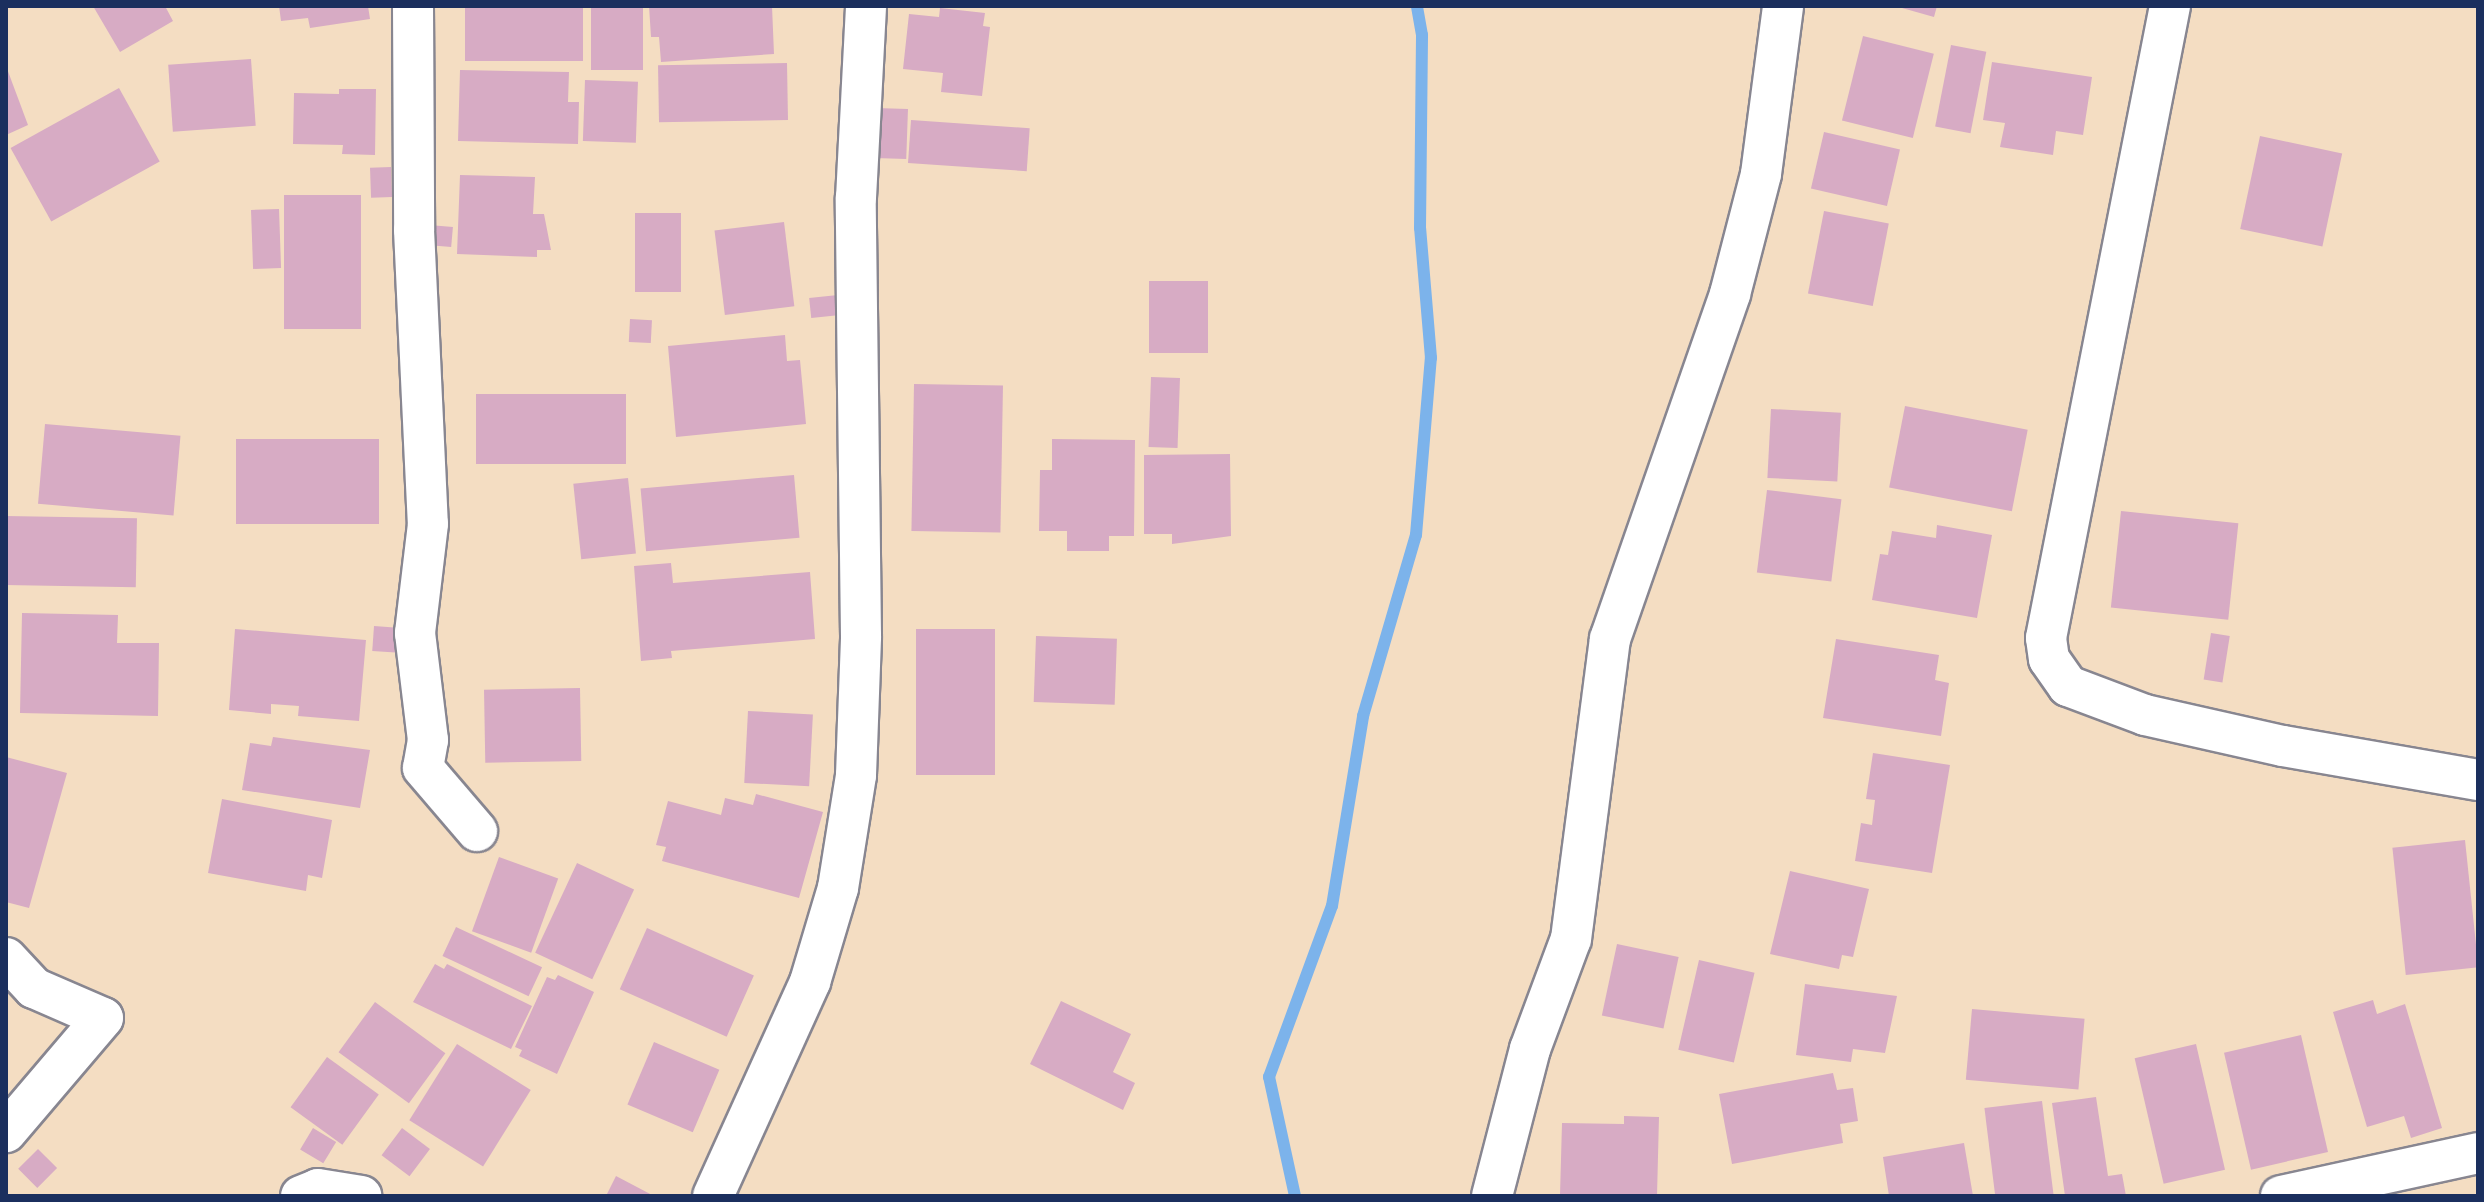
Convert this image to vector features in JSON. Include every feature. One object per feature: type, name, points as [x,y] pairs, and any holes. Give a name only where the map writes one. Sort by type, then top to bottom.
[{"type":"street","points":[[413,6],[414,230],[428,524],[415,633],[428,740],[423,768],[477,831]]},
{"type":"street","points":[[713,1196],[810,982],[838,888],[856,775],[861,636],[856,198],[866,6]]},
{"type":"street","points":[[1492,1196],[1530,1049],[1571,939],[1610,639],[1730,294],[1761,174],[1783,6]]},
{"type":"street","points":[[2170,6],[2046,638],[2049,659],[2068,686],[2145,715],[2283,746],[2478,780]]},
{"type":"street","points":[[6,958],[34,988],[103,1018],[6,1132]]},
{"type":"street","points":[[2281,1196],[2478,1153]]},
{"type":"street","points":[[301,1196],[318,1189],[361,1196]]},
{"type":"building","points":[[93,6],[165,6],[173,21],[120,52]]},
{"type":"building","points":[[279,6],[368,6],[370,19],[310,28],[308,18],[281,21]]},
{"type":"building","points":[[465,6],[583,6],[583,61],[465,61]]},
{"type":"building","points":[[591,6],[643,6],[643,70],[591,70]]},
{"type":"building","points":[[649,6],[772,6],[774,54],[661,62],[659,37],[651,37]]},
{"type":"building","points":[[1895,6],[1937,6],[1934,17]]},
{"type":"building","points":[[940,8],[985,13],[983,26],[990,27],[982,96],[941,92],[943,73],[903,69],[909,14],[939,17]]},
{"type":"building","points":[[1863,36],[1934,54],[1913,138],[1842,120]]},
{"type":"building","points":[[1951,45],[1986,52],[1971,133],[1935,126]]},
{"type":"building","points":[[251,59],[256,126],[173,132],[168,65]]},
{"type":"building","points":[[1992,62],[2092,77],[2083,135],[2056,131],[2053,155],[2000,147],[2005,123],[1983,120]]},
{"type":"building","points":[[787,63],[788,120],[659,122],[658,65]]},
{"type":"building","points":[[6,66],[28,125],[6,135]]},
{"type":"building","points":[[460,70],[569,72],[568,102],[579,102],[578,144],[458,141]]},
{"type":"building","points":[[585,80],[638,82],[636,143],[583,141]]},
{"type":"building","points":[[119,88],[160,161],[51,222],[11,148]]},
{"type":"building","points":[[339,89],[376,89],[375,155],[342,154],[343,145],[293,144],[294,93],[339,94]]},
{"type":"building","points":[[876,108],[908,109],[906,159],[874,158]]},
{"type":"building","points":[[911,120],[1030,128],[1027,171],[908,163]]},
{"type":"building","points":[[1824,132],[1900,150],[1887,206],[1811,189]]},
{"type":"building","points":[[2260,136],[2342,153],[2322,246],[2240,229]]},
{"type":"building","points":[[391,167],[392,197],[371,198],[370,168]]},
{"type":"building","points":[[460,175],[535,177],[533,214],[544,214],[551,250],[537,250],[537,257],[457,254]]},
{"type":"building","points":[[284,195],[361,195],[361,329],[284,329]]},
{"type":"building","points":[[279,209],[281,268],[253,269],[251,210]]},
{"type":"building","points":[[1824,211],[1889,224],[1873,306],[1808,293]]},
{"type":"building","points":[[635,213],[681,213],[681,292],[635,292]]},
{"type":"building","points":[[784,222],[794,306],[725,315],[715,231]]},
{"type":"building","points":[[429,225],[453,227],[451,247],[427,245]]},
{"type":"building","points":[[1149,281],[1208,281],[1208,353],[1149,353]]},
{"type":"building","points":[[838,295],[840,315],[811,318],[809,298]]},
{"type":"building","points":[[630,319],[652,320],[651,343],[629,342]]},
{"type":"building","points":[[785,335],[787,361],[800,360],[806,424],[676,437],[668,346]]},
{"type":"building","points":[[1151,377],[1180,378],[1178,448],[1149,447]]},
{"type":"building","points":[[914,384],[1003,386],[1000,533],[911,531]]},
{"type":"building","points":[[476,394],[626,394],[626,464],[476,464]]},
{"type":"building","points":[[1905,406],[2028,430],[2012,511],[1889,487]]},
{"type":"building","points":[[1771,409],[1841,413],[1837,482],[1767,478]]},
{"type":"building","points":[[45,424],[180,436],[174,516],[38,504]]},
{"type":"building","points":[[236,439],[379,439],[379,524],[236,524]]},
{"type":"building","points":[[1052,439],[1135,440],[1134,536],[1109,536],[1109,551],[1067,551],[1067,531],[1039,531],[1040,470],[1052,470]]},
{"type":"building","points":[[1230,454],[1231,536],[1172,544],[1172,534],[1144,534],[1144,455]]},
{"type":"building","points":[[794,475],[799,538],[646,551],[641,488]]},
{"type":"building","points":[[628,478],[636,554],[581,559],[573,484]]},
{"type":"building","points":[[1767,490],[1841,499],[1831,582],[1757,572]]},
{"type":"building","points":[[2121,511],[2238,523],[2228,620],[2111,607]]},
{"type":"building","points":[[6,516],[137,518],[136,587],[6,585]]},
{"type":"building","points":[[1937,525],[1992,535],[1977,618],[1872,600],[1880,554],[1888,555],[1892,531],[1936,538]]},
{"type":"building","points":[[671,563],[673,583],[810,572],[815,639],[671,651],[672,658],[641,661],[634,566]]},
{"type":"building","points":[[22,613],[118,615],[117,643],[159,643],[158,716],[20,713]]},
{"type":"building","points":[[374,626],[401,628],[399,653],[372,651]]},
{"type":"building","points":[[235,629],[366,640],[359,721],[298,716],[299,706],[271,704],[271,714],[229,710]]},
{"type":"building","points":[[916,629],[995,629],[995,775],[916,775]]},
{"type":"building","points":[[2211,633],[2230,636],[2222,682],[2204,679]]},
{"type":"building","points":[[1036,636],[1117,639],[1115,705],[1034,702]]},
{"type":"building","points":[[1836,639],[1939,655],[1935,680],[1949,683],[1941,736],[1823,718]]},
{"type":"building","points":[[580,688],[581,761],[485,763],[484,690]]},
{"type":"building","points":[[748,711],[813,714],[809,786],[744,783]]},
{"type":"building","points":[[273,737],[370,750],[360,808],[242,790],[250,743],[271,746]]},
{"type":"building","points":[[1873,753],[1950,765],[1932,873],[1855,861],[1861,823],[1872,825],[1875,800],[1866,799]]},
{"type":"building","points":[[6,757],[67,773],[29,908],[6,902]]},
{"type":"building","points":[[756,794],[823,812],[799,898],[662,861],[666,847],[656,845],[668,801],[721,815],[725,798],[753,805]]},
{"type":"building","points":[[222,799],[332,820],[322,878],[308,875],[306,891],[208,873]]},
{"type":"building","points":[[2465,840],[2478,967],[2406,975],[2392,848]]},
{"type":"building","points":[[499,857],[558,879],[531,953],[472,931]]},
{"type":"building","points":[[577,863],[634,890],[592,979],[535,953]]},
{"type":"building","points":[[1790,871],[1869,889],[1853,957],[1842,955],[1839,969],[1770,954]]},
{"type":"building","points":[[456,927],[542,967],[529,996],[442,956]]},
{"type":"building","points":[[647,928],[754,976],[727,1037],[620,989]]},
{"type":"building","points":[[1617,944],[1679,957],[1663,1029],[1602,1015]]},
{"type":"building","points":[[1699,960],[1755,973],[1734,1062],[1678,1050]]},
{"type":"building","points":[[435,964],[444,969],[447,964],[532,1006],[511,1049],[413,1002]]},
{"type":"building","points":[[558,975],[594,992],[557,1074],[519,1056],[522,1050],[515,1047],[547,977],[555,980]]},
{"type":"building","points":[[1805,984],[1897,996],[1885,1053],[1853,1049],[1851,1062],[1796,1055]]},
{"type":"building","points":[[2373,1000],[2377,1014],[2405,1004],[2442,1128],[2411,1138],[2404,1116],[2367,1127],[2333,1012]]},
{"type":"building","points":[[1061,1001],[1131,1034],[1113,1072],[1135,1083],[1123,1110],[1030,1064]]},
{"type":"building","points":[[375,1002],[445,1053],[409,1103],[339,1052]]},
{"type":"building","points":[[1972,1009],[2085,1019],[2078,1090],[1966,1080]]},
{"type":"building","points":[[2301,1035],[2328,1152],[2251,1170],[2224,1053]]},
{"type":"building","points":[[654,1042],[719,1070],[693,1132],[627,1105]]},
{"type":"building","points":[[457,1044],[531,1090],[483,1166],[409,1120]]},
{"type":"building","points":[[2196,1044],[2225,1170],[2164,1184],[2135,1058]]},
{"type":"building","points":[[327,1057],[379,1095],[342,1145],[291,1107]]},
{"type":"building","points":[[1833,1073],[1837,1090],[1853,1088],[1858,1121],[1840,1124],[1843,1143],[1732,1164],[1719,1094]]},
{"type":"building","points":[[2096,1097],[2108,1176],[2122,1174],[2126,1196],[2065,1196],[2052,1103]]},
{"type":"building","points":[[2042,1101],[2054,1196],[1995,1196],[1984,1108]]},
{"type":"building","points":[[1624,1116],[1659,1117],[1657,1196],[1560,1195],[1562,1123],[1624,1124]]},
{"type":"building","points":[[313,1128],[336,1142],[323,1163],[300,1149]]},
{"type":"building","points":[[402,1128],[430,1149],[409,1176],[382,1155]]},
{"type":"building","points":[[1964,1143],[1973,1196],[1889,1196],[1883,1157]]},
{"type":"building","points":[[38,1149],[57,1168],[37,1188],[18,1169]]},
{"type":"building","points":[[616,1176],[654,1196],[606,1196]]},
{"type":"waterway","points":[[1295,1196],[1269,1077],[1332,906],[1363,716],[1416,535],[1431,358],[1420,228],[1422,35],[1417,6]]}]
